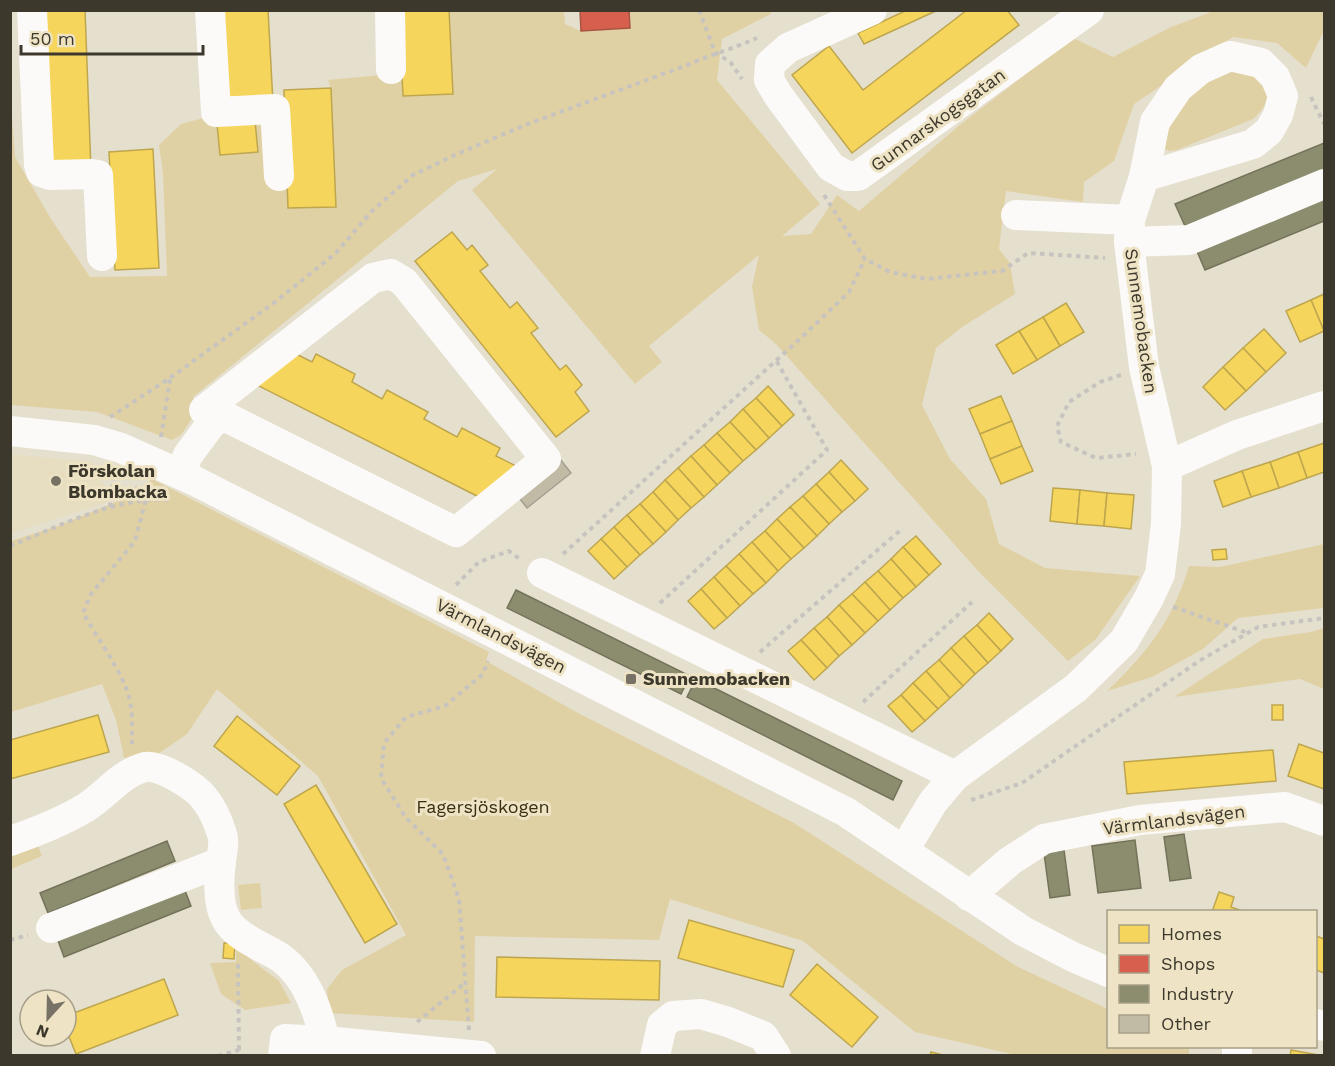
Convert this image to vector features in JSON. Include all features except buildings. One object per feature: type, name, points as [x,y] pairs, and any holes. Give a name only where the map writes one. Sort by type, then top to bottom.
[{"type":"street","points":[[32,10],[39,165],[41,172],[50,175],[92,174],[98,176],[102,256]]},
{"type":"street","points":[[210,10],[216,112],[275,109],[279,176]]},
{"type":"street","points":[[390,10],[391,69]]},
{"type":"street","name":"Gunnarskogsgatan","points":[[872,10],[788,48],[770,64],[769,80],[778,95],[831,167],[847,176],[858,176],[1089,10]]},
{"type":"street","name":"Sunnemobacken","points":[[904,850],[933,802],[955,776],[1076,688],[1124,641],[1149,598],[1160,574],[1166,524],[1166,459],[1144,367],[1130,240],[1155,122],[1178,88],[1201,69],[1230,56],[1261,63],[1275,77],[1283,96],[1278,115],[1269,131],[1253,144],[1144,177]]},
{"type":"street","points":[[1016,215],[1130,240],[1189,240],[1324,184]]},
{"type":"street","points":[[179,487],[189,455],[214,420],[228,418],[456,532],[546,459],[404,282],[391,274],[373,278],[204,410],[214,420]]},
{"type":"street","points":[[1166,459],[1324,406]]},
{"type":"street","name":"Värmlandsvägen","points":[[10,431],[94,440],[121,448],[179,487],[437,603],[846,812],[1023,931],[1107,972]]},
{"type":"street","points":[[542,573],[955,776]]},
{"type":"street","points":[[10,841],[39,831],[86,808],[131,773],[147,766],[173,774],[203,796],[216,815],[223,838],[219,881],[226,920],[254,944],[281,958],[297,973],[319,1012],[325,1041]]},
{"type":"street","name":"Värmlandsvägen","points":[[969,896],[1011,861],[1044,839],[1140,820],[1285,807],[1324,821]]},
{"type":"street","points":[[51,928],[220,862]]},
{"type":"street","points":[[655,1056],[662,1025],[673,1016],[701,1014],[763,1036],[776,1056]]},
{"type":"street","points":[[284,1047],[325,1041],[476,1055]]},
{"type":"path","points":[[94,440],[104,422],[170,378],[275,302],[336,253],[371,212],[413,175],[457,153],[525,125],[679,68],[715,52],[736,48],[765,34]]},
{"type":"path","points":[[1306,88],[1324,124]]},
{"type":"path","points":[[843,224],[865,259],[890,273],[926,279],[1002,271],[1028,254],[1130,240]]},
{"type":"path","points":[[437,603],[479,562],[509,551],[542,573],[849,292],[865,259]]},
{"type":"path","points":[[640,621],[826,450],[776,360]]},
{"type":"path","points":[[1144,367],[1100,382],[1069,402],[1058,426],[1061,442],[1096,458],[1166,459]]},
{"type":"path","points":[[160,442],[170,378]]},
{"type":"path","points":[[110,507],[115,464]]},
{"type":"path","points":[[130,481],[146,499]]},
{"type":"path","points":[[10,546],[110,507],[146,499],[179,487]]},
{"type":"path","points":[[131,773],[132,717],[129,695],[83,613],[91,594],[135,541],[146,499]]},
{"type":"path","points":[[739,670],[903,528]]},
{"type":"path","points":[[843,721],[972,602]]},
{"type":"path","points":[[1169,605],[1248,633]]},
{"type":"path","points":[[933,802],[958,805],[1022,783],[1199,661],[1258,627],[1324,618]]},
{"type":"path","points":[[476,1055],[465,982],[459,898],[443,854],[406,818],[381,778],[384,743],[406,717],[445,706],[483,674],[500,635]]},
{"type":"path","points":[[239,932],[237,984],[241,1056]]},
{"type":"path","points":[[413,1049],[414,1025],[465,982]]},
{"type":"path","points":[[218,1056],[239,1050]]},
{"type":"shaded area","name":"Förskolan Blombacka","points":[[10,454],[93,462],[111,501],[11,533]]},
{"type":"green space","points":[[449,11],[564,11],[565,24],[581,31],[630,28],[629,11],[771,11],[771,14],[722,39],[717,80],[820,204],[782,236],[811,234],[837,195],[859,211],[961,124],[1073,38],[1113,57],[1171,27],[1214,11],[1324,11],[1324,30],[1306,68],[1277,43],[1233,37],[1134,104],[1114,161],[1084,182],[1083,202],[1006,191],[999,249],[1010,263],[1015,294],[962,327],[936,348],[922,405],[950,459],[986,499],[999,544],[1045,568],[1140,576],[1096,639],[1068,661],[979,572],[776,344],[759,330],[752,287],[759,255],[649,346],[662,362],[635,384],[472,190],[497,169],[458,181],[193,397],[195,414],[181,435],[172,440],[97,412],[11,405],[10,90],[15,157],[51,219],[90,277],[167,276],[163,173],[159,145],[181,124],[215,115],[220,155],[258,152],[255,121],[285,115],[288,208],[335,207],[331,88],[328,80],[402,73],[403,96],[453,94]]},
{"type":"green space","points":[[1232,70],[1252,72],[1268,92],[1265,104],[1259,113],[1253,119],[1177,150],[1165,149],[1167,125],[1201,82]]},
{"type":"green space","name":"Fagersjöskogen","points":[[152,479],[489,652],[486,661],[578,713],[794,823],[1018,967],[1107,1009],[1107,1048],[1189,1048],[1189,1055],[1016,1055],[915,1032],[803,941],[670,899],[659,940],[475,936],[474,1022],[329,1013],[327,989],[342,970],[406,935],[318,776],[217,689],[187,734],[155,756],[124,758],[116,720],[102,684],[11,712],[11,541],[58,526],[135,494]]},
{"type":"green space","points":[[1324,544],[1324,608],[1238,618],[1203,649],[1152,677],[1107,691],[1157,635],[1175,603],[1189,566],[1220,567]]},
{"type":"green space","points":[[1324,628],[1324,689],[1300,679],[1174,697],[1263,639]]},
{"type":"green space","points":[[34,836],[42,856],[11,869],[11,846]]},
{"type":"green space","points":[[260,883],[262,908],[241,910],[238,885]]},
{"type":"green space","points":[[236,947],[279,981],[291,1003],[245,1010],[221,994],[210,963],[236,962]]},
{"type":"place","name":"Förskolan Blombacka","points":[[56,481]]},
{"type":"place","name":"Sunnemobacken","points":[[631,679]]}]
